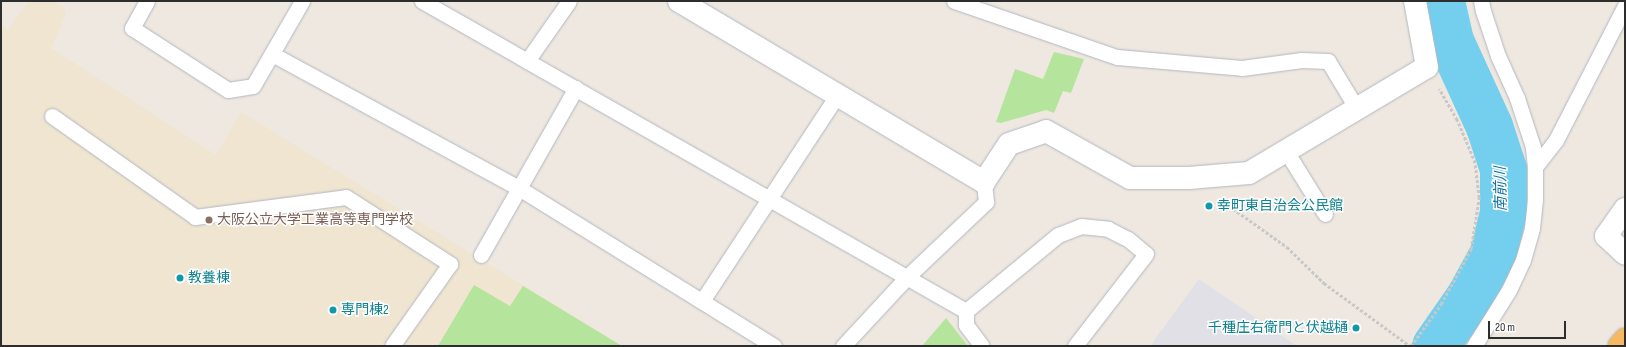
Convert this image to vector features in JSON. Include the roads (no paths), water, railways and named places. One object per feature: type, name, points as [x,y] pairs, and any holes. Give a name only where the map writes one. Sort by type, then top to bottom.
[{"type":"highway","points":[[1619,346],[1625,339]]},
{"type":"street","points":[[679,1],[984,182],[1009,144],[1046,131],[1130,178],[1189,178],[1249,173],[1427,67],[1415,1]]},
{"type":"street","points":[[1625,209],[1606,236],[1625,254]]},
{"type":"lane","points":[[147,1],[132,28],[228,90],[253,86],[302,1]]},
{"type":"lane","points":[[422,1],[908,276],[966,311]]},
{"type":"lane","points":[[528,61],[569,1]]},
{"type":"lane","points":[[954,1],[1117,57],[1242,68],[1301,60],[1328,61],[1357,109]]},
{"type":"lane","points":[[1474,346],[1509,290],[1523,260],[1532,228],[1535,199],[1535,167],[1533,147],[1517,98],[1498,56],[1483,12],[1481,1]]},
{"type":"lane","points":[[1535,167],[1556,140],[1625,6]]},
{"type":"lane","points":[[272,54],[519,188],[774,346]]},
{"type":"lane","points":[[481,255],[576,88]]},
{"type":"lane","points":[[702,301],[838,94]]},
{"type":"lane","points":[[52,116],[195,217],[346,196],[450,264],[392,346]]},
{"type":"lane","points":[[1286,151],[1325,214]]},
{"type":"lane","points":[[843,346],[908,276],[986,202],[984,182]]},
{"type":"lane","points":[[966,311],[1058,235],[1081,226],[1108,229],[1128,239],[1146,254],[1075,346]]},
{"type":"lane","points":[[966,311],[966,326],[982,346]]},
{"type":"waterway","name":"南前川","points":[[1435,346],[1469,297],[1493,253],[1503,212],[1503,169],[1489,126],[1450,41],[1441,1]]},
{"type":"place","name":"幸町東自治会公民館","points":[[1209,206]]},
{"type":"place","name":"大阪公立大学工業高等専門学校","points":[[209,220]]},
{"type":"place","name":"教養棟","points":[[180,278]]},
{"type":"place","name":"専門棟2","points":[[333,310]]},
{"type":"place","name":"千種庄右衛門と伏越樋","points":[[1356,328]]}]
